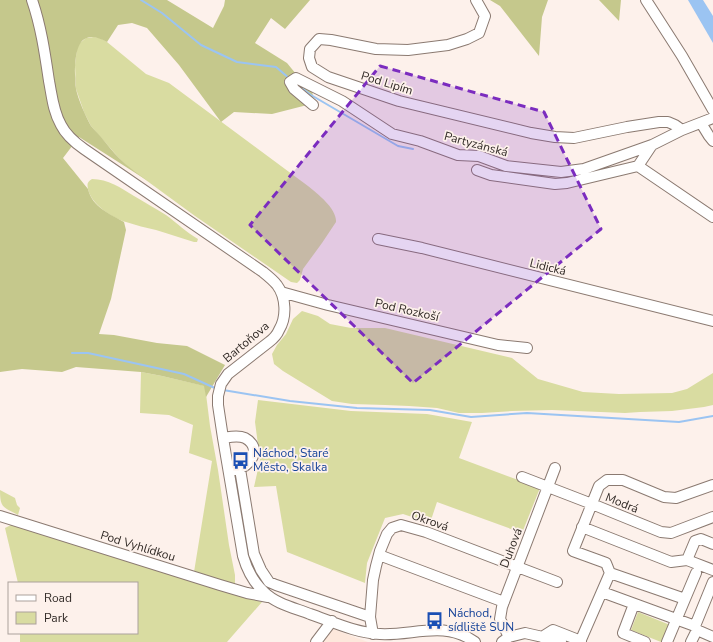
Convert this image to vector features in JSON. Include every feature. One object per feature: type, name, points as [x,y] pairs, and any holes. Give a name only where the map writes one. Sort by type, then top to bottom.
[{"type":"street","points":[[32,0],[42,38],[54,110],[66,133],[73,141],[84,149],[263,272],[275,282],[281,292]]},
{"type":"street","name":"Pod Lipím","points":[[476,0],[485,16],[479,33],[467,39],[448,45],[408,50],[376,49],[319,39],[310,48],[309,58],[312,67],[328,77],[399,101],[531,133],[555,137],[574,138],[660,122],[668,122],[682,130]]},
{"type":"street","points":[[646,0],[682,56],[713,110]]},
{"type":"street","name":"Partyzánská","points":[[313,105],[294,89],[290,82],[296,78],[342,102],[392,134],[420,141],[458,155],[479,156],[506,166],[561,172],[584,170],[652,145]]},
{"type":"street","points":[[713,118],[682,130],[652,145],[638,166],[713,217]]},
{"type":"street","points":[[701,123],[713,141]]},
{"type":"street","name":"Partyzánská","points":[[477,170],[492,175],[555,184],[567,184],[638,166]]},
{"type":"street","name":"Lidická","points":[[378,239],[422,248],[713,321]]},
{"type":"street","name":"Pod Rozkoší","points":[[281,292],[328,305],[498,344],[527,348]]},
{"type":"street","name":"Bartoňova","points":[[281,292],[284,310],[282,324],[279,331],[274,338],[228,374],[221,384],[218,393],[218,405],[228,471],[244,560],[249,573],[264,593],[277,601],[357,630],[373,634],[390,634],[425,630],[450,631],[465,636],[475,642]]},
{"type":"street","points":[[223,438],[235,436],[244,438],[252,443],[254,452],[253,459],[241,473],[254,554],[261,570],[269,582],[370,616]]},
{"type":"street","name":"Duhová","points":[[506,639],[500,619],[502,607],[555,468]]},
{"type":"street","points":[[228,471],[241,473]]},
{"type":"street","name":"Modrá","points":[[522,477],[661,532],[671,533],[713,517]]},
{"type":"street","points":[[542,637],[553,630],[581,642],[610,573],[606,563],[573,551],[599,486],[606,480],[623,480],[664,497],[676,498],[713,485]]},
{"type":"street","name":"Pod Vyhlídkou","points":[[0,516],[220,585],[247,593],[270,597]]},
{"type":"street","name":"Okrová","points":[[373,634],[370,616],[373,580],[379,555],[387,534],[392,528],[402,525],[426,532],[518,567]]},
{"type":"street","points":[[582,528],[671,562],[687,560],[713,570]]},
{"type":"street","points":[[687,560],[695,541],[701,539],[713,544]]},
{"type":"street","points":[[379,555],[504,602]]},
{"type":"street","points":[[518,567],[557,582]]},
{"type":"street","points":[[610,573],[685,599]]},
{"type":"street","points":[[667,642],[696,573]]},
{"type":"street","points":[[691,642],[713,582]]},
{"type":"street","points":[[602,592],[677,620],[713,637]]},
{"type":"street","points":[[634,604],[623,633],[645,642]]},
{"type":"street","points":[[316,642],[332,621]]},
{"type":"street","points":[[506,639],[525,633],[561,642]]},
{"type":"highlighted area","points":[[380,66],[544,112],[601,229],[413,383],[250,225]]},
{"type":"shaded area","points":[[330,628],[368,642],[320,642]]},
{"type":"green space","points":[[0,0],[167,0],[213,28],[224,6],[225,0],[310,0],[285,29],[271,18],[255,43],[287,63],[305,85],[311,88],[315,103],[272,114],[234,112],[221,122],[179,65],[147,28],[132,23],[118,25],[107,42],[90,37],[84,39],[77,50],[75,66],[76,89],[82,108],[91,126],[119,158],[148,181],[79,137],[63,158],[88,189],[93,201],[102,209],[124,222],[126,230],[111,299],[99,334],[187,346],[225,365],[206,397],[204,386],[141,372],[76,367],[62,372],[22,369],[0,372]]},
{"type":"green space","points":[[490,0],[548,0],[542,17],[539,56],[500,6]]},
{"type":"green space","points":[[599,0],[621,0],[619,21]]},
{"type":"green space","points":[[86,38],[100,38],[107,42],[146,74],[169,83],[322,197],[333,212],[336,222],[303,269],[300,280],[297,283],[291,282],[195,216],[128,167],[91,126],[84,112],[76,89],[75,65],[77,48],[80,43]]},
{"type":"green space","points":[[92,179],[98,179],[114,184],[158,210],[198,239],[197,242],[126,222],[109,214],[93,200],[90,195],[88,182]]},
{"type":"green space","points":[[302,311],[318,316],[330,324],[351,328],[385,328],[512,358],[538,379],[583,392],[619,394],[672,393],[687,389],[713,373],[713,405],[672,411],[625,413],[552,410],[459,413],[437,408],[352,404],[332,401],[274,364],[272,354],[286,334],[293,319]]},
{"type":"green space","points":[[141,372],[205,386],[210,426],[235,575],[235,585],[194,572],[212,461],[189,453],[193,425],[169,415],[140,413]]},
{"type":"green space","points":[[258,400],[351,411],[427,414],[472,422],[459,458],[540,488],[522,533],[437,502],[430,523],[403,514],[385,518],[367,563],[365,583],[287,552],[276,486],[254,487],[260,460],[255,422]]},
{"type":"green space","points":[[0,490],[15,498],[17,505],[20,508],[18,515],[3,506]]},
{"type":"green space","points":[[13,524],[262,602],[227,642],[20,642],[20,634],[138,634],[138,582],[18,582],[5,528]]},
{"type":"green space","points":[[638,612],[670,625],[663,642],[631,630]]},
{"type":"water","points":[[688,0],[703,0],[713,16],[713,43]]},
{"type":"waterway","points":[[141,0],[162,13],[201,45],[237,62],[276,67],[290,79]]},
{"type":"waterway","points":[[295,83],[311,95],[398,146],[413,149]]},
{"type":"waterway","points":[[72,353],[88,353],[184,374],[217,389]]},
{"type":"waterway","points":[[223,390],[290,401],[357,408],[430,410],[471,417],[527,413],[679,422],[713,416]]},
{"type":"place","name":"Náchod, Staré Město, Skalka","points":[[240,460]]},
{"type":"place","name":"Náchod, sídliště SUN","points":[[435,620]]}]
